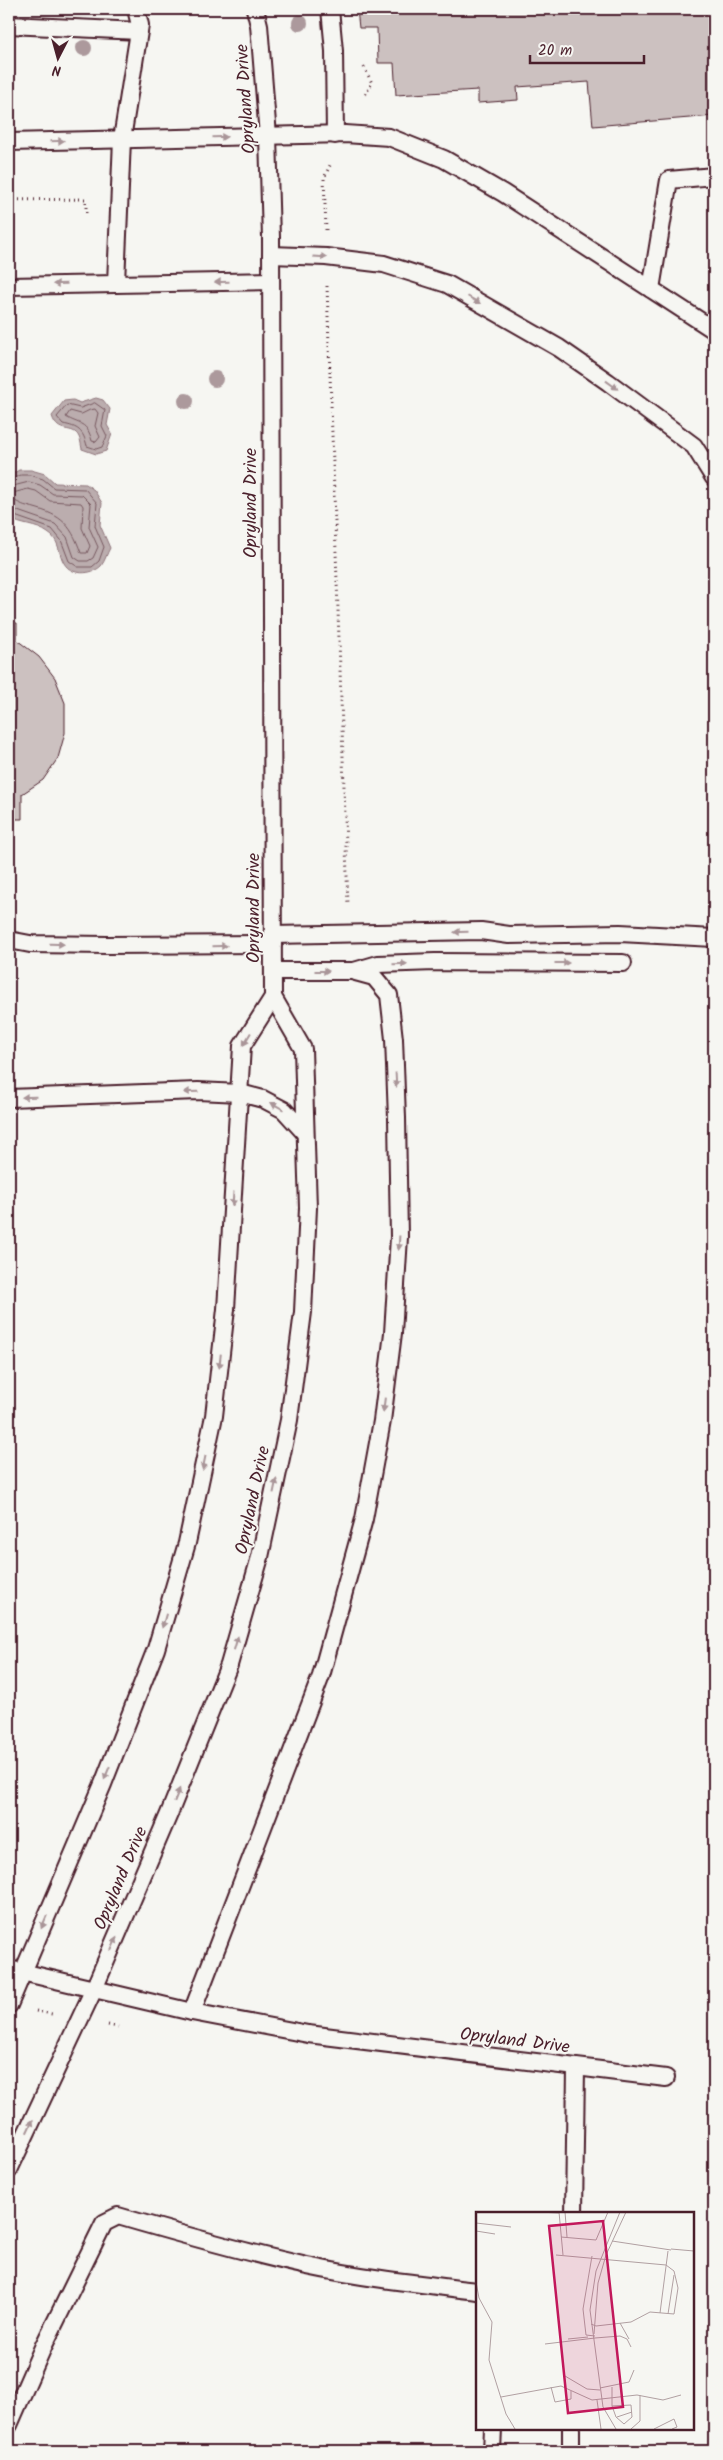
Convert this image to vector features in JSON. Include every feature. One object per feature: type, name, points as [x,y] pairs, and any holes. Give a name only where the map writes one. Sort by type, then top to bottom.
[{"type":"lane","points":[[116,283],[122,140],[140,25],[136,9]]},
{"type":"lane","name":"Opryland Drive","points":[[9,2170],[94,1989],[170,1814],[229,1665],[260,1557],[289,1420],[303,1312],[308,1208],[303,1049],[273,997],[271,255],[268,136],[260,25],[255,9]]},
{"type":"lane","points":[[330,9],[340,135]]},
{"type":"lane","points":[[9,25],[139,31]]},
{"type":"lane","points":[[9,142],[340,135],[389,137],[444,159],[503,193],[714,330]]},
{"type":"lane","points":[[650,289],[669,180],[714,176]]},
{"type":"lane","points":[[271,255],[326,257],[384,264],[447,284],[559,348],[608,382],[694,446],[714,478]]},
{"type":"lane","points":[[9,286],[271,281]]},
{"type":"lane","points":[[9,940],[30,944],[107,946],[481,931],[509,935],[620,933],[714,938]]},
{"type":"lane","points":[[273,971],[352,971],[378,964],[435,962],[623,963]]},
{"type":"lane","points":[[192,2012],[321,1676],[364,1518],[382,1421],[393,1333],[399,1237],[394,1039],[389,995],[374,977],[352,971]]},
{"type":"lane","points":[[9,2006],[16,1970],[102,1784],[156,1649],[187,1543],[214,1416],[226,1309],[242,1046],[273,997]]},
{"type":"lane","points":[[9,1098],[198,1091],[240,1093],[263,1099],[284,1110],[306,1133]]},
{"type":"lane","name":"Opryland Drive","points":[[16,1970],[192,2012],[308,2034],[666,2078]]},
{"type":"lane","points":[[574,2212],[576,2068]]},
{"type":"lane","points":[[9,2425],[44,2345],[104,2223],[118,2216],[204,2242],[308,2266],[399,2282],[476,2291]]},
{"type":"lane","points":[[492,2451],[493,2430]]},
{"type":"lane","points":[[571,2430],[571,2451]]},
{"type":"path","points":[[348,905],[324,178],[340,135],[372,83],[362,63]]},
{"type":"path","points":[[9,200],[86,199],[86,217]]},
{"type":"water","points":[[96,398],[103,400],[110,409],[107,425],[112,434],[106,451],[96,454],[82,449],[80,438],[76,433],[58,426],[52,416],[64,401],[73,400],[80,403]]},
{"type":"water","points":[[19,470],[31,470],[45,474],[55,483],[86,484],[94,490],[102,503],[100,525],[110,548],[101,566],[92,571],[82,573],[71,570],[64,563],[57,543],[52,536],[39,528],[9,518],[9,476]]},
{"type":"building","points":[[357,9],[714,9],[714,116],[593,126],[589,82],[517,87],[518,100],[478,103],[478,90],[396,95],[394,63],[378,63],[377,28],[359,28]]},
{"type":"building","points":[[9,623],[17,623],[17,640],[39,657],[55,678],[65,703],[65,733],[58,758],[43,780],[22,794],[22,819],[9,819]]}]
